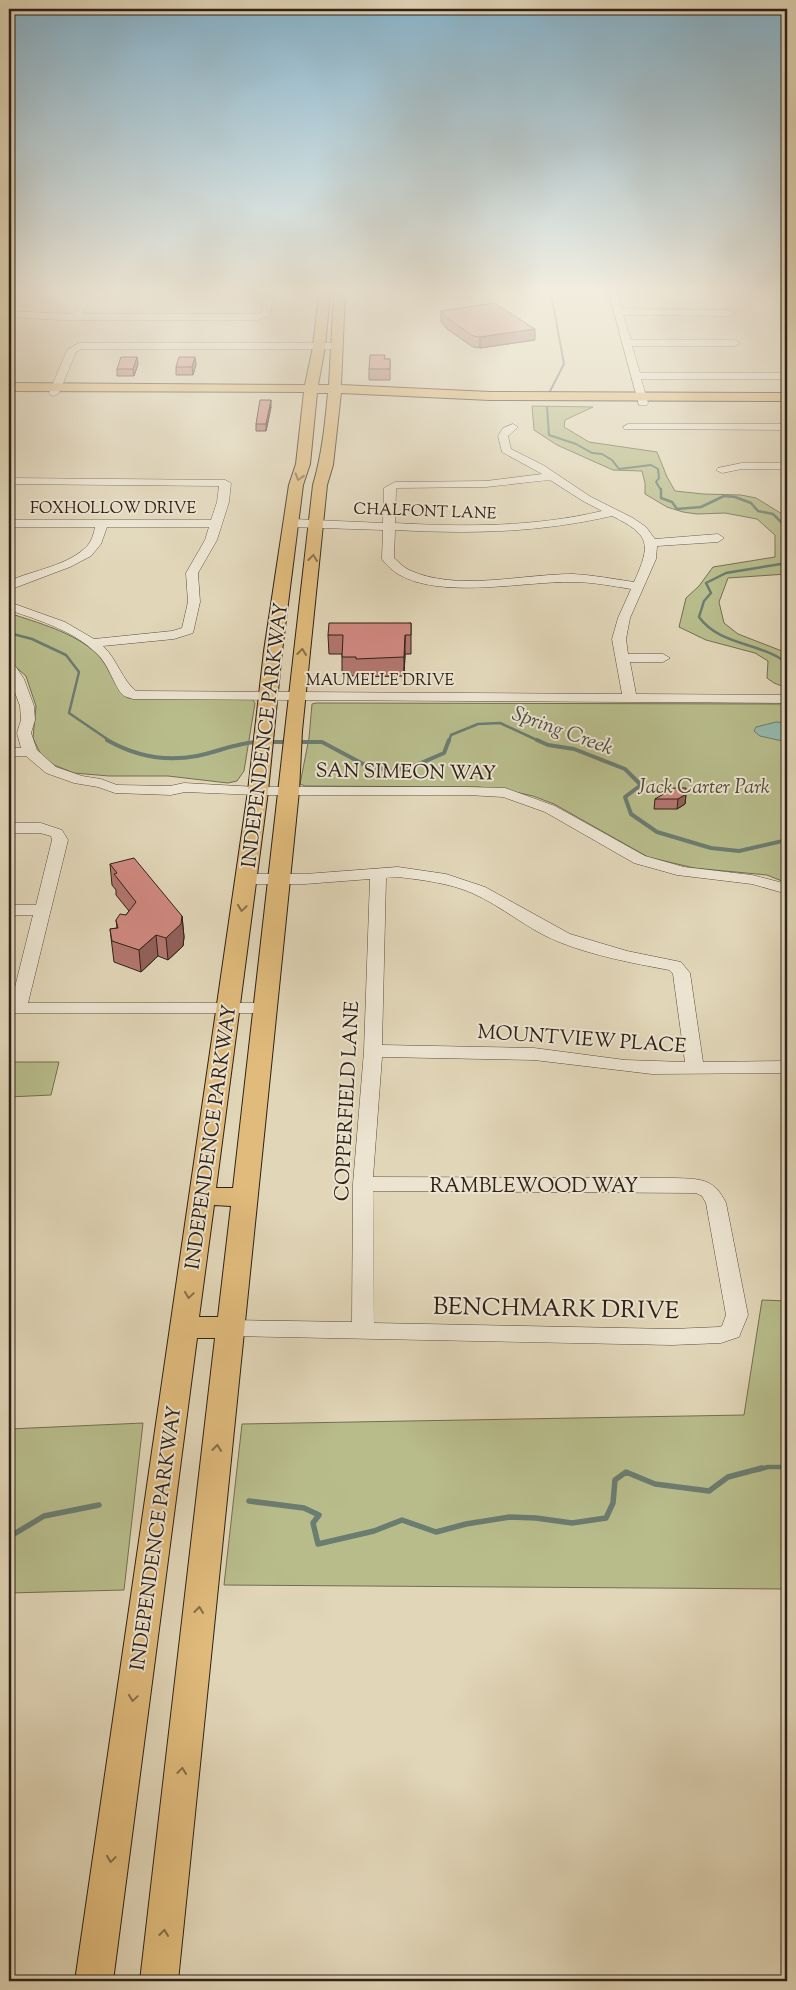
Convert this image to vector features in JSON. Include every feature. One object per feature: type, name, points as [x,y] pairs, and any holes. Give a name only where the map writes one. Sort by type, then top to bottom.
[{"type":"main road","name":"INDEPENDENCE PARKWAY","points":[[94,1981],[258,791],[272,651],[296,485],[303,464],[312,386]]},
{"type":"main road","name":"INDEPENDENCE PARKWAY","points":[[159,1981],[289,791],[296,697],[320,485],[326,465],[334,386]]},
{"type":"main road","points":[[9,387],[166,394],[334,391],[453,398],[786,401]]},
{"type":"main road","points":[[118,391],[211,388],[311,391]]},
{"type":"main road","points":[[166,394],[203,391],[211,388]]},
{"type":"main road","points":[[9,393],[55,390]]},
{"type":"main road","points":[[306,441],[329,442]]},
{"type":"main road","points":[[202,1196],[244,1197]]},
{"type":"main road","points":[[184,1327],[230,1328]]},
{"type":"street","points":[[55,390],[57,386]]},
{"type":"street","points":[[638,386],[642,400]]},
{"type":"street","points":[[628,427],[787,426]]},
{"type":"street","points":[[513,427],[503,436],[506,450],[516,458],[539,467],[587,499],[614,512],[642,529],[651,543],[650,559],[621,627],[619,640],[630,698]]},
{"type":"street","points":[[722,470],[742,466],[787,466]]},
{"type":"street","points":[[552,476],[486,484],[395,484],[390,488],[388,559],[398,571],[410,576],[465,584],[504,584],[573,578],[638,586]]},
{"type":"street","points":[[9,481],[224,483],[222,502],[211,540],[192,573],[194,602],[188,630],[174,635],[89,643]]},
{"type":"street","name":"CHALFONT LANE","points":[[292,522],[440,530],[521,528],[570,523],[614,512]]},
{"type":"street","name":"FOXHOLLOW DRIVE","points":[[9,523],[216,524]]},
{"type":"street","points":[[9,586],[68,563],[83,555],[93,548],[102,524]]},
{"type":"street","points":[[651,543],[718,538]]},
{"type":"street","name":"MAUMELLE DRIVE","points":[[9,606],[63,626],[105,654],[126,691],[133,696],[787,699]]},
{"type":"street","points":[[622,658],[663,658]]},
{"type":"street","points":[[9,668],[16,679],[27,706],[28,720],[24,734],[30,752],[9,752]]},
{"type":"street","name":"SAN SIMEON WAY","points":[[30,752],[52,770],[79,780],[101,783],[115,789],[171,791],[184,787],[258,791],[468,791],[505,793],[550,809],[632,857],[645,862],[670,870],[694,874],[751,878],[787,889]]},
{"type":"street","points":[[9,828],[41,828],[58,833],[60,840],[43,910],[13,1008],[265,1008]]},
{"type":"street","points":[[246,879],[340,877],[378,873],[426,875],[479,890],[564,938],[624,956],[675,966],[681,973],[695,1068]]},
{"type":"street","name":"COPPERFIELD LANE","points":[[363,1331],[363,1184],[373,1051],[378,873]]},
{"type":"street","points":[[9,910],[43,910]]},
{"type":"street","name":"MOUNTVIEW PLACE","points":[[373,1051],[534,1054],[624,1066],[695,1068],[787,1067]]},
{"type":"street","name":"RAMBLEWOOD WAY","points":[[363,1184],[665,1185],[706,1188]]},
{"type":"street","name":"BENCHMARK DRIVE","points":[[230,1328],[672,1337],[721,1335],[731,1331],[737,1315],[716,1204],[712,1194],[706,1188]]},
{"type":"green space","points":[[532,406],[593,407],[565,420],[564,427],[589,442],[657,452],[675,491],[741,495],[756,498],[787,517],[787,574],[728,578],[719,602],[724,623],[738,634],[787,653],[787,688],[767,678],[768,661],[755,653],[706,640],[679,627],[686,598],[699,586],[713,567],[775,557],[775,535],[757,519],[725,513],[697,514],[667,507],[645,494],[642,471],[613,470],[557,445],[534,430]]},
{"type":"green space","points":[[9,613],[67,634],[88,646],[102,659],[118,688],[128,698],[252,699],[255,703],[244,771],[237,781],[228,783],[168,776],[109,776],[74,773],[54,765],[41,755],[33,738],[36,706],[26,676],[9,661]]},
{"type":"green space","name":"Jack Carter Park","points":[[312,704],[787,704],[787,883],[767,875],[694,868],[648,857],[554,804],[533,796],[511,791],[479,787],[305,786],[300,784],[309,738]]},
{"type":"green space","points":[[9,1062],[59,1062],[51,1095],[9,1097]]},
{"type":"green space","points":[[762,1300],[787,1301],[787,1589],[224,1585],[242,1424],[744,1415]]},
{"type":"green space","points":[[143,1423],[124,1590],[9,1593],[9,1429]]},
{"type":"water","points":[[776,722],[787,723],[787,742],[760,736],[754,731],[756,727]]},
{"type":"building","points":[[260,400],[271,400],[266,424],[256,424]]},
{"type":"building","points":[[329,623],[411,623],[411,635],[405,635],[404,657],[356,659],[356,657],[342,657],[343,635],[328,635]]},
{"type":"building","points":[[674,788],[686,788],[686,794],[678,799],[655,799]]},
{"type":"building","points":[[134,858],[182,916],[181,924],[166,938],[156,935],[139,950],[112,941],[110,929],[118,928],[116,920],[120,914],[126,915],[136,902],[114,874],[117,873],[110,864]]},
{"type":"waterway","points":[[549,393],[553,386]]},
{"type":"waterway","points":[[547,407],[549,435],[576,444],[592,453],[602,454],[612,460],[619,469],[651,465],[658,469],[659,478],[656,482],[661,490]]},
{"type":"waterway","points":[[661,490],[661,498],[672,502],[677,509],[701,507],[724,496],[735,497],[751,503],[758,511],[773,514],[787,528]]},
{"type":"waterway","points":[[787,563],[726,573],[706,583],[711,593],[704,601],[699,617],[708,626],[729,639],[765,651],[787,663]]},
{"type":"waterway","name":"Spring Creek","points":[[9,633],[32,639],[66,655],[79,672],[69,713],[110,741]]},
{"type":"waterway","name":"Spring Creek","points":[[449,741],[451,735],[478,724],[500,723],[539,741]]},
{"type":"waterway","name":"Spring Creek","points":[[107,740],[139,754],[162,758],[197,756],[257,742]]},
{"type":"waterway","name":"Spring Creek","points":[[296,742],[322,742],[365,765],[391,771],[412,767],[444,753],[449,740]]},
{"type":"waterway","name":"Spring Creek","points":[[537,740],[548,745],[574,749],[625,769],[641,785],[625,797],[631,814],[657,832],[711,848],[739,851],[787,840]]},
{"type":"waterway","name":"Spring Creek","points":[[269,742],[287,742]]},
{"type":"waterway","points":[[757,1470],[768,1467],[787,1467]]},
{"type":"waterway","points":[[249,1501],[304,1508],[319,1515],[313,1523],[318,1544],[374,1531],[402,1520],[436,1532],[466,1524],[510,1517],[536,1518],[572,1523],[606,1518],[613,1503],[615,1480],[626,1472],[655,1484],[709,1491],[728,1477],[762,1468]]},
{"type":"waterway","points":[[9,1537],[44,1516],[99,1505]]}]
